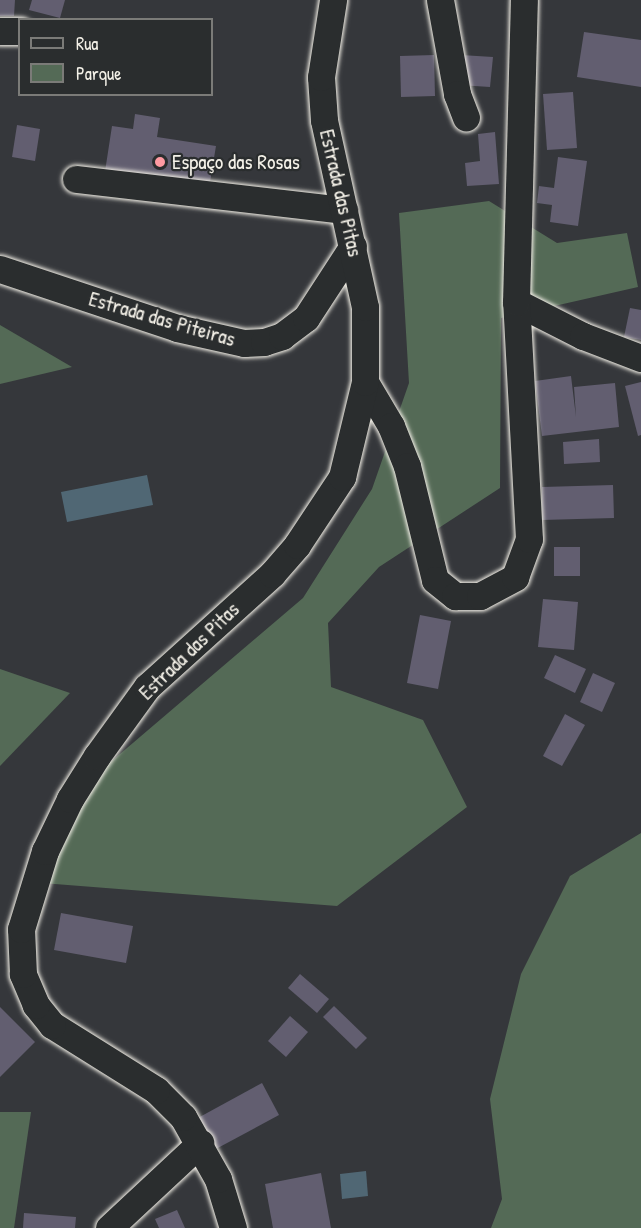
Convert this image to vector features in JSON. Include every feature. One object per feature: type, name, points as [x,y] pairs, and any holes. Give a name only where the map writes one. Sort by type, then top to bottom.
[{"type":"street","name":"Estrada das Pitas","points":[[233,1228],[218,1179],[200,1143],[183,1117],[156,1090],[52,1025],[36,1005],[24,974],[21,928],[45,851],[70,799],[103,747],[147,687],[272,573],[321,513],[342,477],[364,382],[365,307],[353,246],[330,159],[321,77],[333,0]]},
{"type":"street","points":[[440,0],[457,94],[466,117]]},
{"type":"street","points":[[364,382],[391,426],[408,466],[435,580],[455,596],[494,592],[515,577],[529,539],[516,302],[524,0]]},
{"type":"street","points":[[0,31],[18,31]]},
{"type":"street","points":[[76,179],[344,210]]},
{"type":"street","name":"Estrada das Piteiras","points":[[0,269],[177,328],[244,343],[264,342],[282,336],[306,318],[353,246]]},
{"type":"street","points":[[516,302],[583,336],[641,358]]},
{"type":"street","points":[[109,1228],[200,1143]]},
{"type":"green space","points":[[489,201],[557,243],[627,233],[638,287],[501,318],[500,488],[379,567],[328,623],[331,687],[423,720],[467,807],[337,906],[42,883],[93,777],[303,598],[372,489],[409,383],[399,213]]},
{"type":"green space","points":[[0,325],[72,367],[0,384]]},
{"type":"green space","points":[[0,669],[70,693],[0,766]]},
{"type":"green space","points":[[641,833],[641,1228],[491,1228],[502,1199],[490,1099],[521,974],[570,876]]},
{"type":"green space","points":[[0,1112],[31,1112],[14,1228],[0,1228]]},
{"type":"water","points":[[147,475],[153,505],[67,522],[61,492]]},
{"type":"water","points":[[366,1171],[368,1196],[342,1199],[340,1174]]},
{"type":"building","points":[[0,0],[15,0],[14,16],[0,16]]},
{"type":"building","points":[[32,0],[65,0],[60,18],[29,10]]},
{"type":"building","points":[[584,32],[641,40],[641,87],[577,77]]},
{"type":"building","points":[[434,55],[435,96],[401,97],[400,56]]},
{"type":"building","points":[[461,55],[493,57],[490,87],[459,85]]},
{"type":"building","points":[[573,92],[577,148],[547,150],[543,94]]},
{"type":"building","name":"Espaço das Rosas","points":[[135,114],[160,118],[157,137],[216,146],[208,194],[104,178],[112,126],[133,129]]},
{"type":"building","points":[[17,125],[40,129],[35,161],[12,157]]},
{"type":"building","points":[[495,132],[499,184],[467,186],[465,163],[480,161],[478,134]]},
{"type":"building","points":[[558,157],[587,161],[578,226],[550,222],[552,205],[537,203],[539,186],[554,188]]},
{"type":"building","points":[[630,308],[641,310],[641,340],[624,337]]},
{"type":"building","points":[[571,376],[576,417],[574,387],[615,383],[619,427],[542,436],[535,381]]},
{"type":"building","points":[[641,382],[641,435],[638,436],[625,386]]},
{"type":"building","points":[[599,439],[600,462],[564,464],[563,442]]},
{"type":"building","points":[[613,485],[614,518],[542,520],[542,487]]},
{"type":"building","points":[[554,547],[580,547],[580,576],[554,576]]},
{"type":"building","points":[[543,599],[578,602],[574,650],[538,647]]},
{"type":"building","points":[[420,615],[451,621],[438,689],[407,683]]},
{"type":"building","points":[[555,655],[586,669],[575,693],[544,678]]},
{"type":"building","points":[[593,673],[615,683],[602,712],[580,702]]},
{"type":"building","points":[[565,714],[585,725],[562,766],[543,756]]},
{"type":"building","points":[[61,913],[133,926],[126,963],[54,950]]},
{"type":"building","points":[[300,974],[329,999],[317,1013],[288,988]]},
{"type":"building","points":[[334,1006],[367,1038],[356,1049],[323,1017]]},
{"type":"building","points":[[0,1007],[35,1042],[0,1077]]},
{"type":"building","points":[[290,1016],[308,1032],[286,1057],[268,1041]]},
{"type":"building","points":[[262,1083],[279,1115],[214,1150],[196,1119]]},
{"type":"building","points":[[321,1173],[331,1228],[273,1228],[265,1184]]},
{"type":"building","points":[[177,1210],[185,1228],[159,1228],[155,1219]]},
{"type":"building","points":[[24,1213],[76,1217],[75,1228],[23,1228]]},
{"type":"place","name":"Espaço das Rosas","points":[[160,162]]}]
